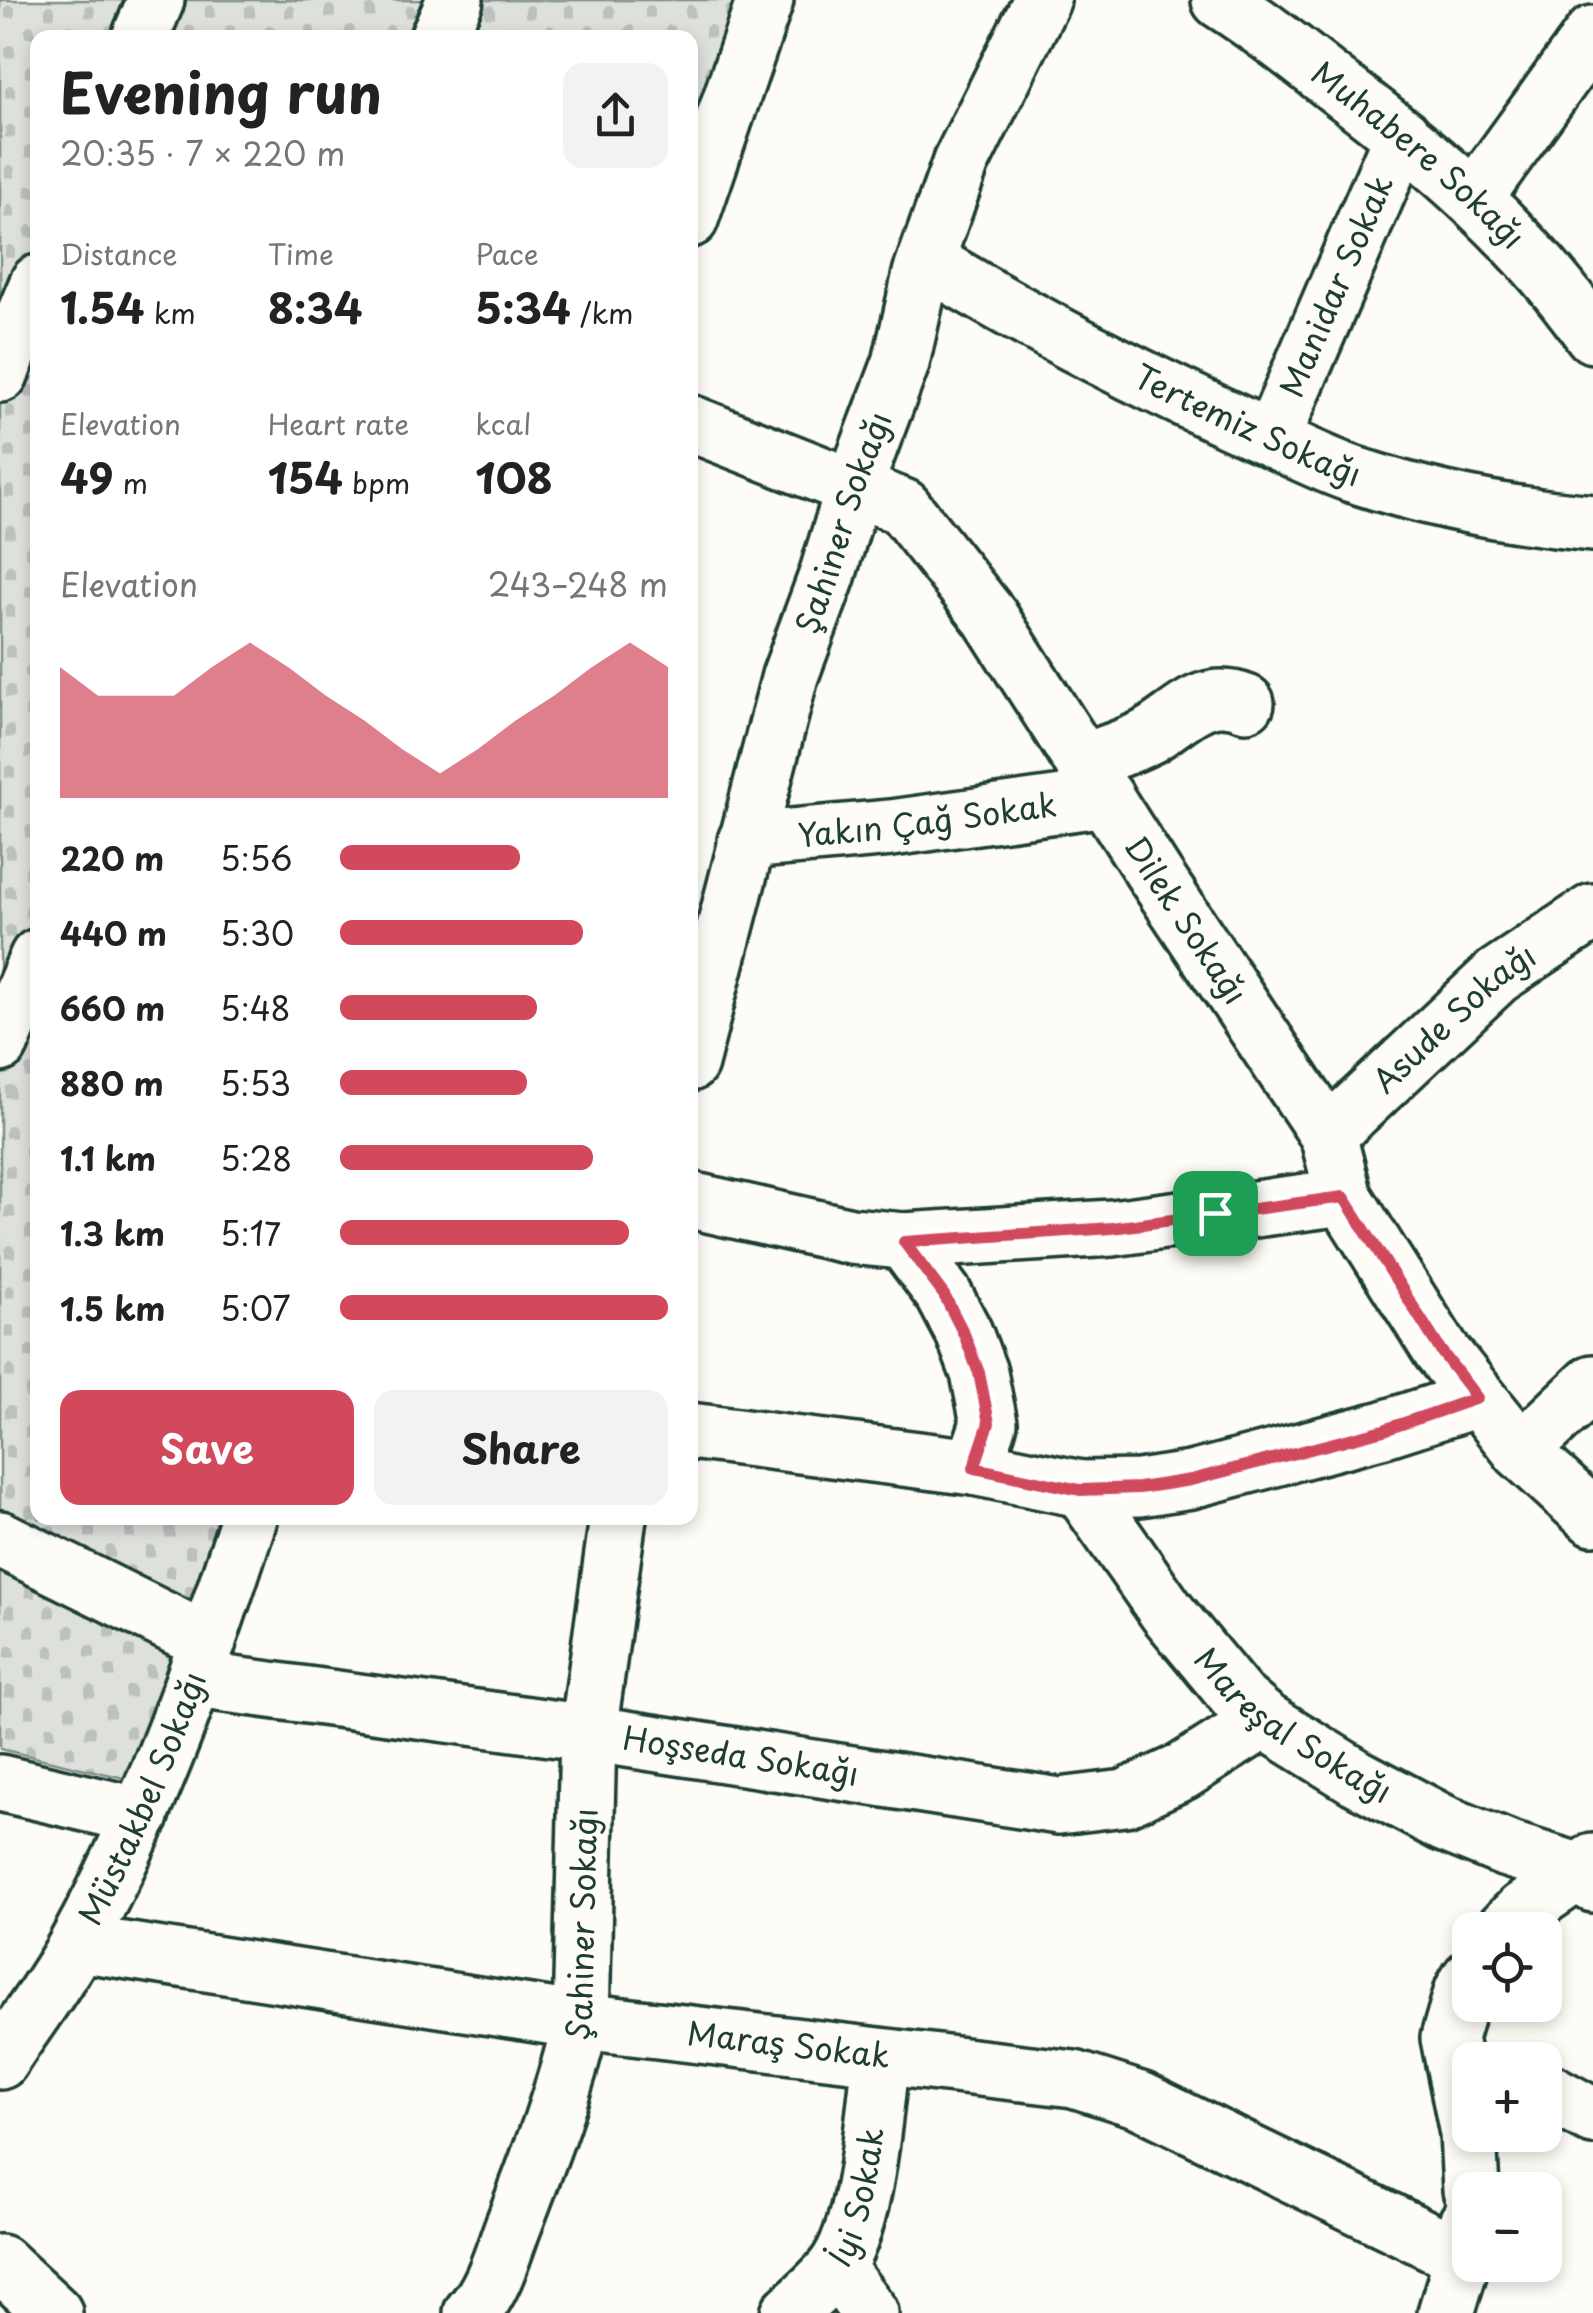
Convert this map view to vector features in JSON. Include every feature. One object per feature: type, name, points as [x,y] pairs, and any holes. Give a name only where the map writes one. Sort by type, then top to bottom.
[{"type":"street","points":[[143,30],[156,0]]},
{"type":"street","points":[[442,30],[455,0]]},
{"type":"street","points":[[698,195],[764,0]]},
{"type":"street","name":"Şahiner Sokağı","points":[[698,1031],[790,676],[901,362],[926,260],[961,162],[1042,0]]},
{"type":"street","name":"Muhabere Sokağı","points":[[1242,6],[1476,197],[1565,294],[1593,335]]},
{"type":"street","points":[[1476,197],[1593,34]]},
{"type":"street","name":"Manidar Sokak","points":[[1272,438],[1402,134]]},
{"type":"street","name":"Tertemiz Sokağı","points":[[926,260],[993,301],[1192,403],[1353,474],[1452,501],[1554,520],[1593,523]]},
{"type":"street","points":[[0,374],[30,302]]},
{"type":"street","name":"Dilek Sokağı","points":[[698,426],[903,507],[990,617],[1328,1135],[1344,1197],[1441,1351],[1521,1451],[1593,1518]]},
{"type":"street","name":"Yakın Çağ Sokak","points":[[746,841],[890,828],[1094,780],[1194,705],[1227,696],[1246,703]]},
{"type":"street","name":"Asude Sokağı","points":[[1328,1135],[1497,976],[1593,912]]},
{"type":"street","points":[[0,1044],[30,975]]},
{"type":"street","points":[[698,1202],[851,1236],[904,1242],[1112,1228],[1344,1197]]},
{"type":"street","points":[[904,1242],[944,1295],[979,1373],[989,1423],[974,1468]]},
{"type":"street","points":[[1521,1451],[1593,1383]]},
{"type":"street","points":[[698,1432],[974,1468],[1080,1490],[1139,1488],[1191,1480],[1384,1430],[1477,1398]]},
{"type":"street","name":"Mareşal Sokağı","points":[[1080,1490],[1167,1612],[1238,1698],[1264,1720],[1356,1777],[1443,1823],[1507,1849],[1588,1873]]},
{"type":"street","name":"Müstakbel Sokağı","points":[[0,2061],[78,1942],[141,1816],[202,1661],[247,1525]]},
{"type":"street","name":"Şahiner Sokağı","points":[[486,2308],[572,2058],[580,2021],[588,1732],[617,1525]]},
{"type":"street","name":"Hoşseda Sokağı","points":[[0,1539],[202,1661],[588,1732],[1059,1806],[1125,1798],[1182,1772],[1264,1720]]},
{"type":"street","points":[[0,1783],[141,1816]]},
{"type":"street","points":[[1521,1912],[1588,1873]]},
{"type":"street","name":"Maraş Sokak","points":[[78,1942],[580,2021],[1074,2079],[1140,2100],[1452,2253]]},
{"type":"street","name":"İyi Sokak","points":[[789,2313],[836,2267],[864,2189],[881,2058]]},
{"type":"street","points":[[1562,2099],[1593,2116]]},
{"type":"street","points":[[0,2263],[54,2313]]},
{"type":"street","points":[[836,2267],[870,2313]]},
{"type":"street","points":[[1446,2313],[1456,2282]]},
{"type":"green space","points":[[0,0],[745,0],[698,139],[698,30],[30,30],[30,1525],[229,1525],[128,1779],[0,1749]]},
{"type":"route","points":[[1344,1197],[1441,1351],[1477,1398],[1384,1430],[1191,1480],[1139,1488],[1080,1490],[974,1468],[989,1423],[979,1373],[944,1295],[904,1242],[1112,1228],[1215,1213],[1344,1197]]}]
